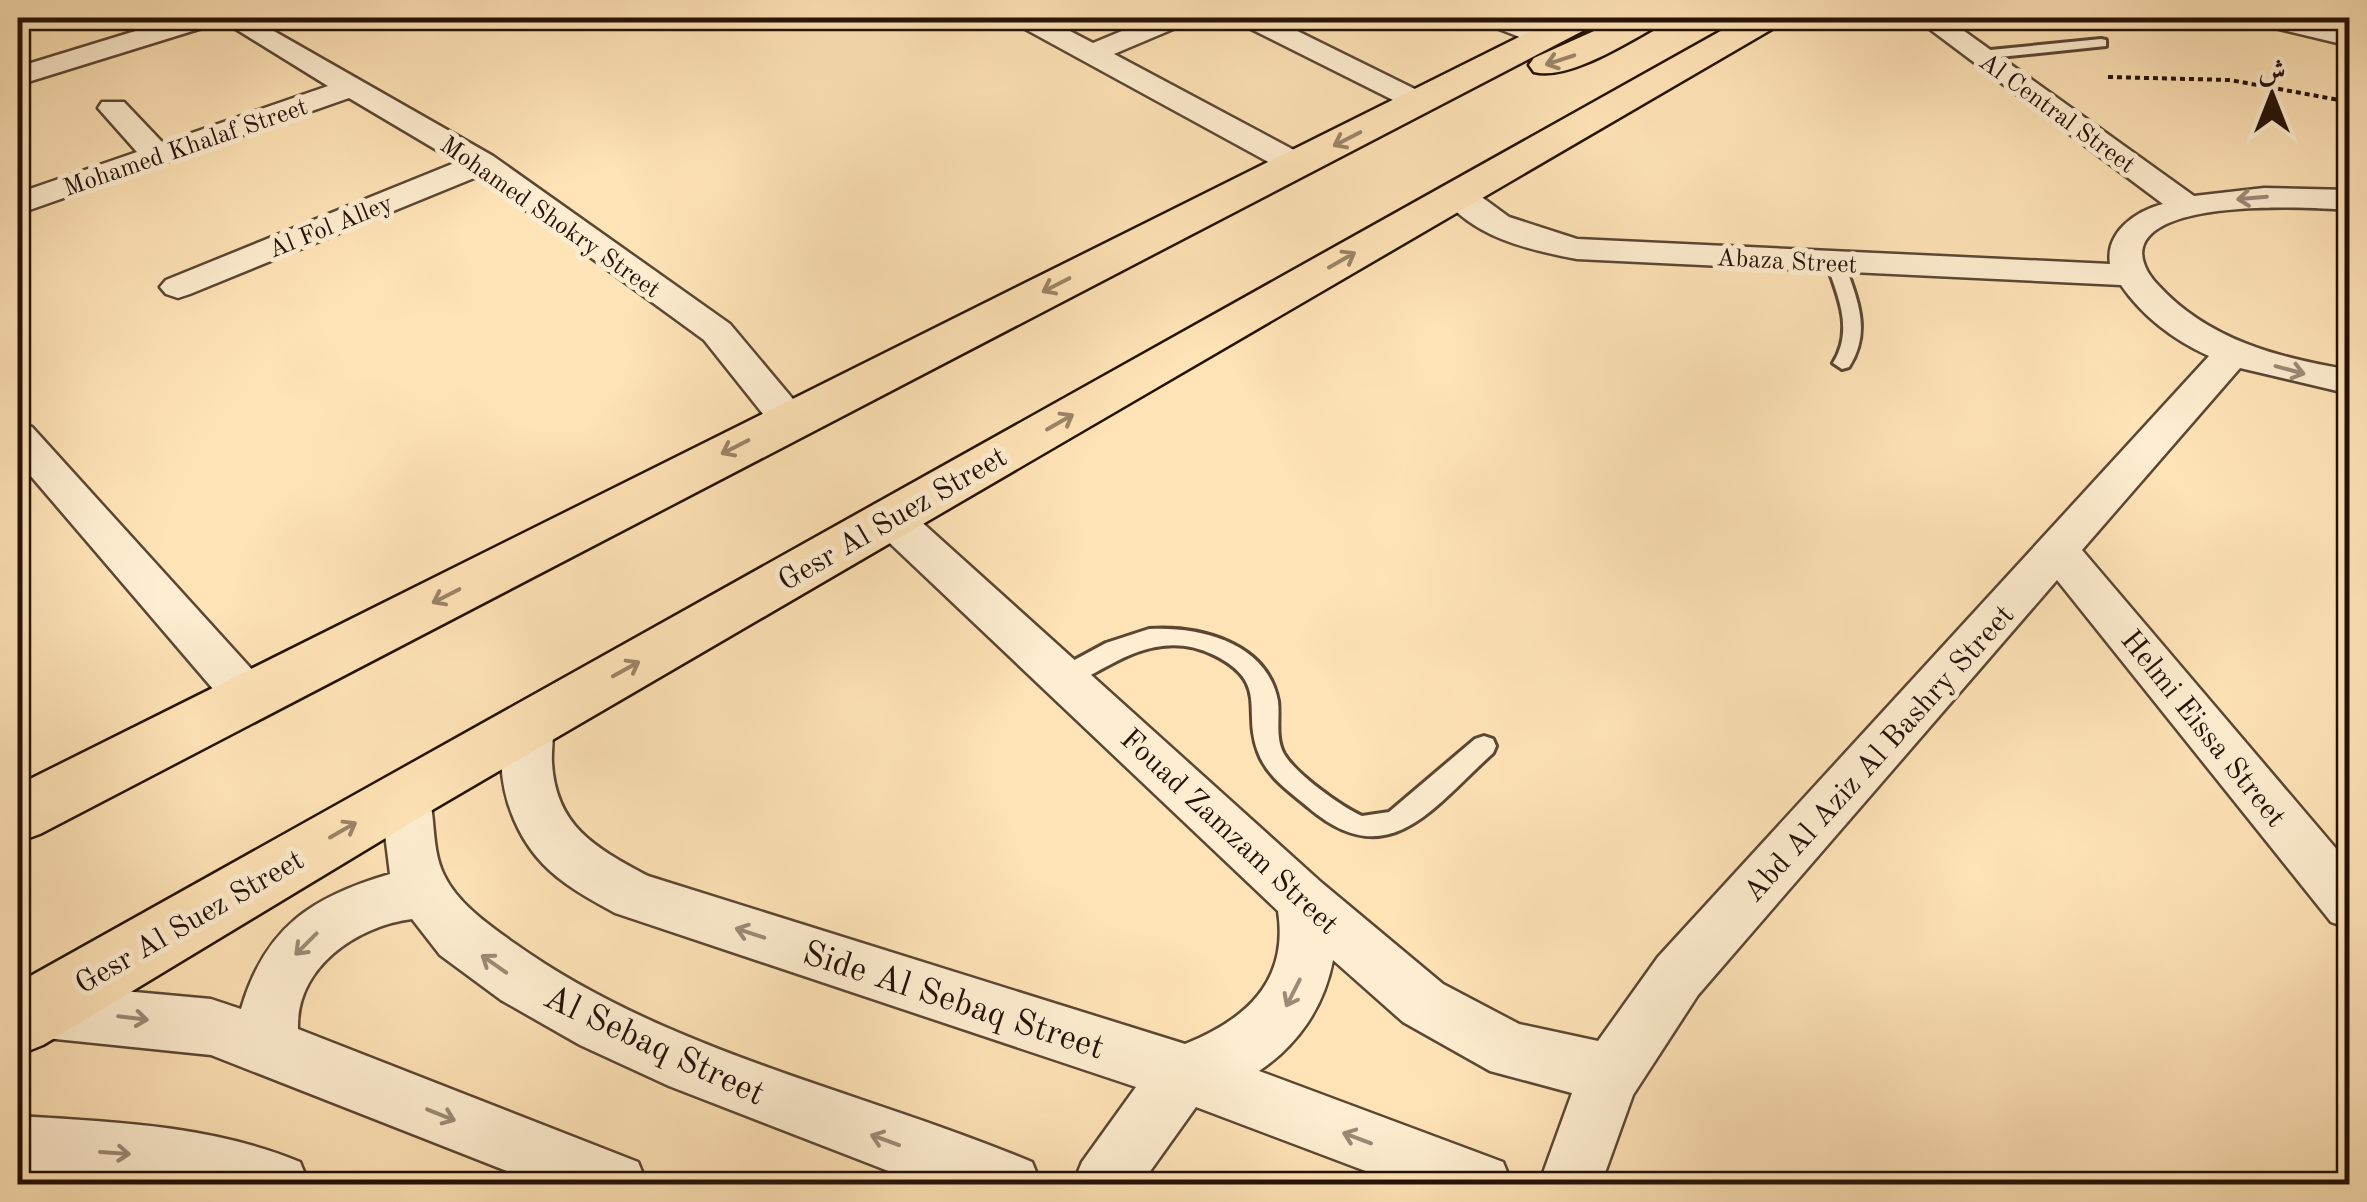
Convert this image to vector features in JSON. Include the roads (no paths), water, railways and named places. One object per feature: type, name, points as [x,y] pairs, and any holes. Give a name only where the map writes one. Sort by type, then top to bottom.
[{"type":"main road","points":[[18,815],[1582,18]]},
{"type":"main road","points":[[1465,78],[1552,64],[1647,18]]},
{"type":"main road","points":[[1573,127],[1602,84],[1710,18]]},
{"type":"main road","name":"Gesr Al Suez Street","points":[[27,1015],[405,794],[1766,18]]},
{"type":"street","points":[[18,76],[205,18]]},
{"type":"street","name":"Mohamed Shokry Street","points":[[232,18],[482,163],[717,332],[790,420]]},
{"type":"street","points":[[1026,18],[1296,164]]},
{"type":"street","points":[[1092,53],[1175,18]]},
{"type":"street","points":[[1251,18],[1420,102]]},
{"type":"street","points":[[1496,18],[1544,38]]},
{"type":"street","name":"Al Central Street","points":[[1929,18],[2188,207]]},
{"type":"street","points":[[2268,18],[2350,38]]},
{"type":"street","name":"Mohamed Khalaf Street","points":[[18,204],[352,87]]},
{"type":"street","points":[[112,108],[157,156]]},
{"type":"street","name":"Al Fol Alley","points":[[178,287],[482,163]]},
{"type":"street","name":"Abaza Street","points":[[1457,194],[1480,215],[1514,232],[1577,250],[2131,276]]},
{"type":"street","points":[[2350,200],[2271,197],[2188,207],[2134,232],[2126,244],[2125,259],[2131,276],[2159,307],[2179,322],[2234,351],[2290,370],[2350,382]]},
{"type":"street","name":"Abd Al Aziz Al Bashry Street","points":[[1570,1184],[1591,1115],[1610,1073],[1678,976],[2234,351]]},
{"type":"street","points":[[27,461],[248,697]]},
{"type":"street","name":"Fouad Zamzam Street","points":[[891,519],[1398,983],[1451,1021],[1511,1051],[1610,1073]]},
{"type":"street","name":"Helmi Eissa Street","points":[[2058,550],[2350,905]]},
{"type":"street","name":"Side Al Sebaq Street","points":[[530,723],[527,776],[544,827],[580,868],[634,896],[1186,1074],[1481,1184]]},
{"type":"street","name":"Al Sebaq Street","points":[[405,794],[413,860],[424,893],[460,938],[494,965],[548,998],[788,1106],[1010,1184]]},
{"type":"street","points":[[269,1046],[266,1024],[270,999],[280,975],[298,951],[344,914],[398,894],[424,893]]},
{"type":"street","points":[[1104,1184],[1186,1074],[1256,1040],[1288,1006],[1306,964],[1308,920],[1303,900]]},
{"type":"street","points":[[27,1015],[211,1027],[269,1046],[586,1179]]},
{"type":"street","points":[[18,1148],[167,1157],[278,1184]]},
{"type":"lane","points":[[1980,55],[2101,43]]},
{"type":"lane","points":[[1835,262],[1855,332],[1852,348],[1842,364]]},
{"type":"lane","points":[[1064,677],[1114,650],[1145,639],[1195,639],[1226,650],[1250,670],[1265,694],[1269,708],[1267,740],[1273,759],[1336,816],[1364,829],[1385,828],[1403,819],[1484,746]]}]
